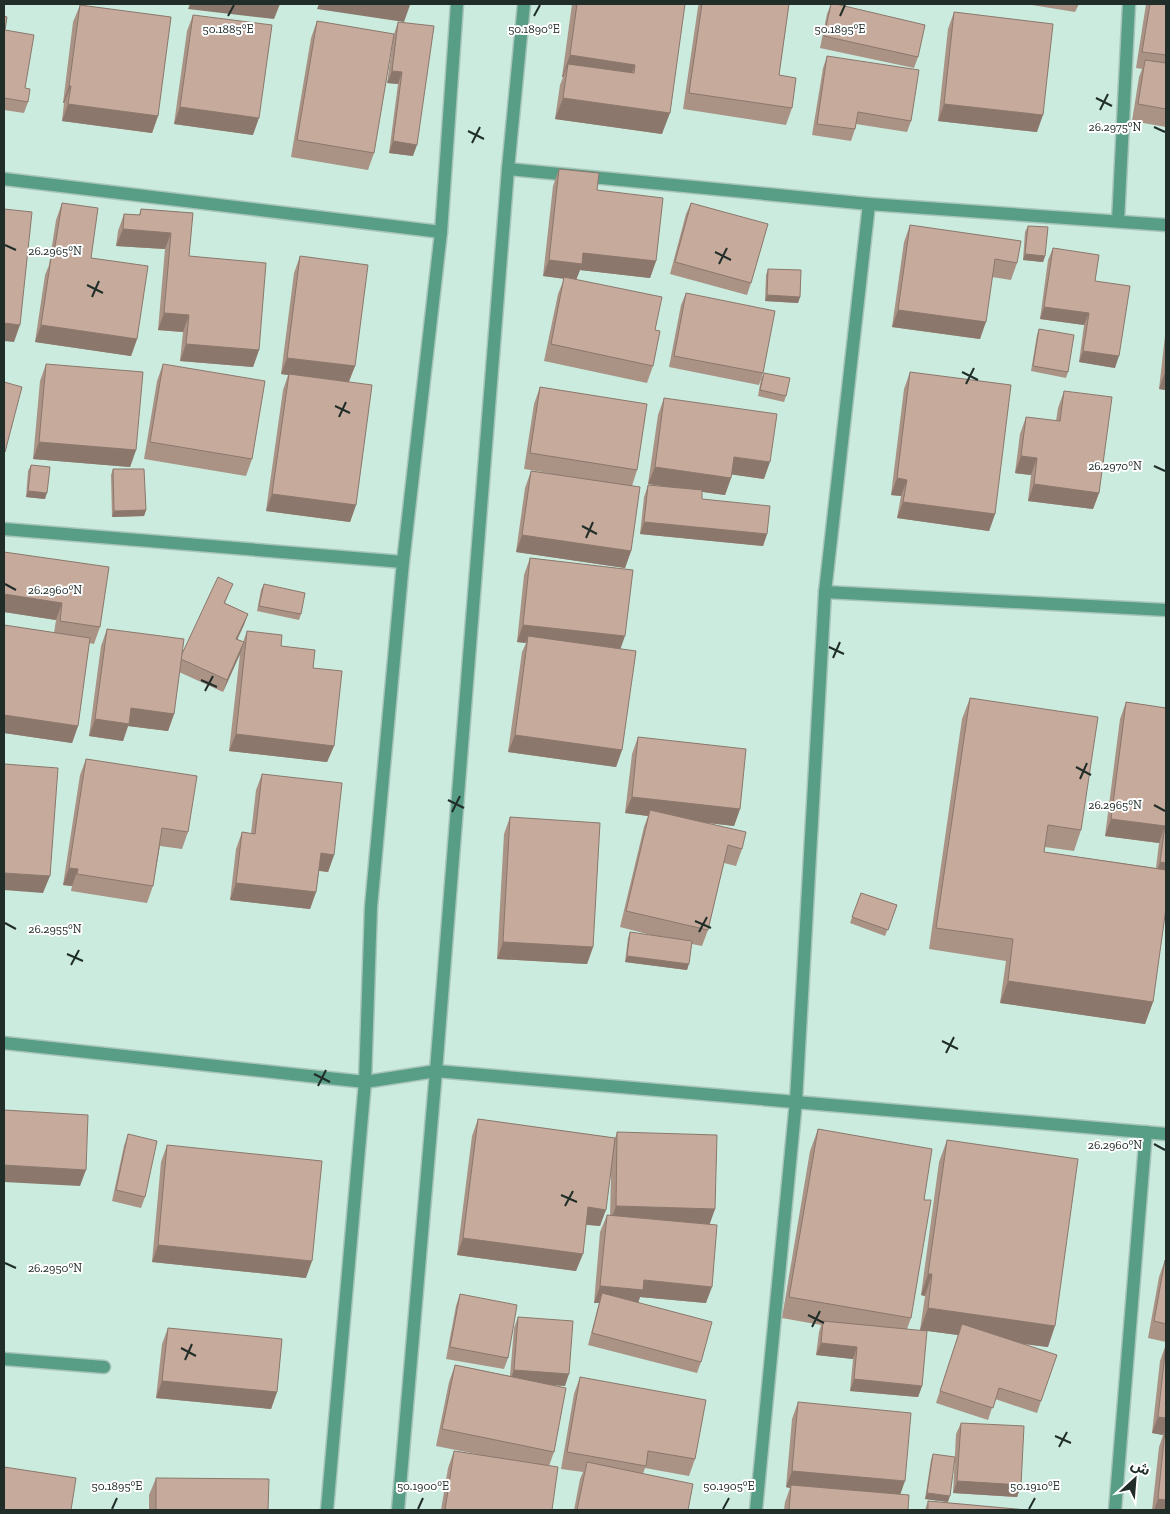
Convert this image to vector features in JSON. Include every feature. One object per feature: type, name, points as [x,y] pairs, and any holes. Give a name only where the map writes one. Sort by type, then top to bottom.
[{"type":"street","points":[[328,1510],[365,1082],[371,907],[403,562],[441,232],[457,4]]},
{"type":"street","points":[[398,1510],[436,1071],[508,169],[524,4]]},
{"type":"street","points":[[1118,221],[1129,4]]},
{"type":"street","points":[[508,169],[869,204],[1166,225]]},
{"type":"street","points":[[4,179],[441,232]]},
{"type":"street","points":[[756,1510],[796,1101],[825,592],[869,204]]},
{"type":"street","points":[[4,529],[403,562]]},
{"type":"street","points":[[825,592],[1166,610]]},
{"type":"street","points":[[4,1043],[365,1082],[436,1071],[1166,1134]]},
{"type":"street","points":[[1115,1510],[1146,1132]]},
{"type":"street","points":[[4,1359],[104,1367]]},
{"type":"building","points":[[577,4],[685,4],[670,113],[563,98],[568,64],[634,73],[635,65],[570,55]]},
{"type":"building","points":[[702,4],[789,4],[779,75],[796,78],[792,108],[689,93]]},
{"type":"building","points":[[831,4],[925,25],[918,57],[824,36]]},
{"type":"building","points":[[1150,4],[1166,4],[1166,55],[1142,52]]},
{"type":"building","points":[[80,5],[171,17],[158,116],[68,104]]},
{"type":"building","points":[[954,12],[1053,24],[1043,115],[944,104]]},
{"type":"building","points":[[193,15],[272,25],[259,118],[180,107]]},
{"type":"building","points":[[4,16],[7,17],[5,30],[34,35],[25,88],[30,89],[28,102],[4,98]]},
{"type":"building","points":[[317,21],[394,34],[374,153],[297,140]]},
{"type":"building","points":[[398,22],[434,26],[417,145],[393,141],[402,72],[392,71]]},
{"type":"building","points":[[827,56],[919,70],[911,121],[858,112],[855,129],[817,124]]},
{"type":"building","points":[[1145,60],[1166,63],[1166,109],[1138,104]]},
{"type":"building","points":[[559,169],[599,173],[597,190],[663,198],[656,261],[583,253],[582,264],[549,260]]},
{"type":"building","points":[[62,203],[98,208],[91,258],[148,266],[137,339],[41,325],[51,258],[53,259]]},
{"type":"building","points":[[691,203],[768,224],[751,283],[675,262]]},
{"type":"building","points":[[4,209],[32,212],[20,325],[4,323]]},
{"type":"building","points":[[141,209],[193,213],[189,256],[266,263],[259,350],[186,344],[189,315],[164,313],[171,233],[123,229],[124,214],[140,215]]},
{"type":"building","points":[[910,225],[1021,241],[1017,263],[995,259],[986,322],[898,310]]},
{"type":"building","points":[[1028,226],[1048,227],[1045,256],[1025,254]]},
{"type":"building","points":[[1053,248],[1099,255],[1095,281],[1130,286],[1119,356],[1083,351],[1089,313],[1044,307]]},
{"type":"building","points":[[300,256],[368,265],[355,366],[287,358]]},
{"type":"building","points":[[768,269],[801,270],[800,297],[767,295]]},
{"type":"building","points":[[564,277],[662,297],[655,330],[660,331],[653,366],[551,344]]},
{"type":"building","points":[[686,293],[775,311],[763,373],[674,356]]},
{"type":"building","points":[[1039,329],[1074,335],[1068,372],[1033,366]]},
{"type":"building","points":[[46,364],[143,372],[136,450],[39,442]]},
{"type":"building","points":[[163,364],[265,381],[252,459],[150,442]]},
{"type":"building","points":[[910,372],[1011,385],[995,514],[903,502],[907,480],[897,478]]},
{"type":"building","points":[[764,373],[790,378],[786,396],[760,390]]},
{"type":"building","points":[[289,374],[372,385],[356,505],[272,494]]},
{"type":"building","points":[[4,382],[22,387],[5,452],[4,452]]},
{"type":"building","points":[[540,387],[647,404],[637,470],[530,453]]},
{"type":"building","points":[[1064,391],[1112,397],[1099,493],[1034,484],[1037,458],[1021,456],[1026,417],[1060,421]]},
{"type":"building","points":[[664,398],[777,414],[770,462],[734,457],[731,478],[655,467]]},
{"type":"building","points":[[31,465],[50,467],[47,493],[28,491]]},
{"type":"building","points":[[113,469],[144,469],[146,510],[114,511]]},
{"type":"building","points":[[531,471],[640,487],[631,551],[522,535]]},
{"type":"building","points":[[648,485],[702,490],[702,499],[770,506],[767,534],[644,522]]},
{"type":"building","points":[[4,552],[109,567],[100,627],[60,621],[62,603],[4,594]]},
{"type":"building","points":[[530,558],[633,570],[625,636],[523,625]]},
{"type":"building","points":[[218,577],[233,584],[224,603],[248,614],[236,639],[244,642],[227,680],[181,659]]},
{"type":"building","points":[[264,584],[305,593],[301,614],[259,606]]},
{"type":"building","points":[[4,625],[90,638],[78,726],[4,715]]},
{"type":"building","points":[[107,629],[184,639],[174,714],[131,708],[129,724],[95,719]]},
{"type":"building","points":[[247,631],[282,635],[281,646],[315,650],[313,668],[342,671],[334,746],[236,734]]},
{"type":"building","points":[[528,636],[636,651],[622,750],[515,735]]},
{"type":"building","points":[[970,698],[1098,717],[1081,830],[1048,825],[1044,852],[1166,870],[1166,908],[1153,1002],[1008,981],[1013,939],[936,928]]},
{"type":"building","points":[[1126,702],[1166,708],[1166,863],[1160,862],[1165,826],[1111,819]]},
{"type":"building","points":[[638,737],[746,749],[740,809],[632,797]]},
{"type":"building","points":[[86,759],[197,776],[188,832],[162,828],[153,886],[77,874],[78,869],[69,868]]},
{"type":"building","points":[[4,764],[58,768],[50,876],[4,873]]},
{"type":"building","points":[[262,774],[342,783],[334,855],[321,853],[316,892],[236,883],[242,832],[255,834]]},
{"type":"building","points":[[650,810],[746,832],[742,849],[728,845],[708,930],[626,911]]},
{"type":"building","points":[[510,817],[600,823],[593,947],[503,942]]},
{"type":"building","points":[[861,893],[897,905],[888,930],[852,917]]},
{"type":"building","points":[[630,932],[692,941],[689,964],[627,956]]},
{"type":"building","points":[[4,1110],[88,1115],[86,1170],[4,1165]]},
{"type":"building","points":[[478,1119],[615,1138],[606,1210],[588,1207],[583,1254],[463,1238]]},
{"type":"building","points":[[818,1129],[932,1149],[924,1200],[931,1200],[911,1318],[789,1297]]},
{"type":"building","points":[[617,1132],[717,1135],[715,1209],[616,1206]]},
{"type":"building","points":[[128,1134],[157,1141],[145,1197],[116,1190]]},
{"type":"building","points":[[947,1140],[1078,1159],[1055,1326],[928,1308],[932,1274],[928,1274]]},
{"type":"building","points":[[167,1145],[322,1161],[312,1261],[158,1245]]},
{"type":"building","points":[[607,1215],[717,1225],[712,1287],[644,1280],[643,1290],[600,1286]]},
{"type":"building","points":[[1166,1261],[1166,1324],[1154,1321]]},
{"type":"building","points":[[602,1293],[712,1322],[701,1362],[592,1333]]},
{"type":"building","points":[[460,1294],[517,1305],[508,1358],[450,1347]]},
{"type":"building","points":[[518,1317],[573,1321],[569,1374],[514,1370]]},
{"type":"building","points":[[823,1321],[927,1331],[922,1386],[854,1379],[857,1347],[821,1343]]},
{"type":"building","points":[[962,1324],[1057,1355],[1041,1401],[999,1388],[993,1408],[940,1391]]},
{"type":"building","points":[[168,1328],[282,1339],[277,1392],[162,1381]]},
{"type":"building","points":[[1166,1344],[1166,1418],[1158,1417]]},
{"type":"building","points":[[455,1365],[566,1388],[554,1452],[442,1429]]},
{"type":"building","points":[[580,1377],[706,1400],[695,1459],[648,1451],[646,1466],[567,1452]]},
{"type":"building","points":[[798,1402],[911,1413],[905,1481],[792,1471]]},
{"type":"building","points":[[961,1423],[1024,1426],[1021,1485],[957,1481]]},
{"type":"building","points":[[1166,1430],[1166,1500],[1158,1499]]},
{"type":"building","points":[[454,1451],[558,1467],[552,1510],[445,1510]]},
{"type":"building","points":[[933,1454],[955,1457],[950,1496],[927,1493]]},
{"type":"building","points":[[587,1462],[693,1484],[688,1510],[577,1510]]},
{"type":"building","points":[[4,1467],[76,1478],[71,1510],[4,1510]]},
{"type":"building","points":[[156,1478],[269,1479],[268,1510],[156,1510]]},
{"type":"building","points":[[791,1485],[909,1495],[908,1510],[789,1510]]},
{"type":"building","points":[[928,1501],[1027,1510],[928,1510]]}]
